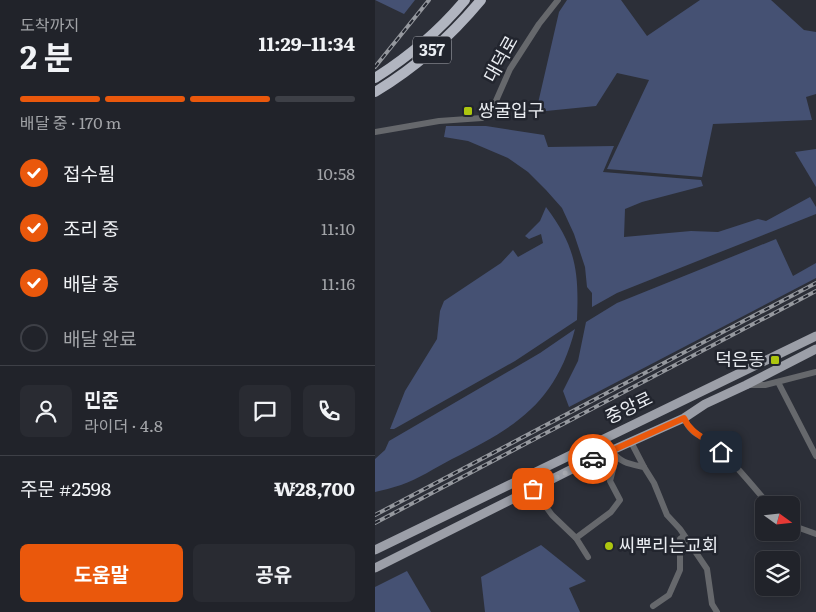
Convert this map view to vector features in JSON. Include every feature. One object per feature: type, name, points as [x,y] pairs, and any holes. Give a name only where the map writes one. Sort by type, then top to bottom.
[{"type":"highway","name":"357","points":[[375,78],[416,48],[443,24],[465,0]]},
{"type":"highway","name":"357","points":[[375,92],[404,72],[443,40],[481,0]]},
{"type":"main road","name":"중앙로","points":[[375,550],[816,336]]},
{"type":"main road","name":"중앙로","points":[[375,568],[588,461],[614,454],[631,442],[684,418],[705,404],[816,349]]},
{"type":"street","name":"대덕로","points":[[375,132],[439,120],[482,118],[495,103],[510,69],[539,24],[558,0]]},
{"type":"street","points":[[746,385],[765,386],[816,372]]},
{"type":"street","points":[[778,382],[816,456]]},
{"type":"street","points":[[684,418],[687,425],[697,436],[714,444],[761,496]]},
{"type":"street","points":[[631,442],[654,483],[667,515],[707,569],[712,604],[717,612]]},
{"type":"street","points":[[614,454],[625,464],[644,467]]},
{"type":"street","points":[[576,538],[611,512],[620,500],[610,481],[614,454]]},
{"type":"street","points":[[533,489],[552,515],[576,538],[588,557]]},
{"type":"street","points":[[800,528],[816,534]]},
{"type":"street","points":[[653,606],[669,595],[680,570],[680,539],[684,536]]},
{"type":"shaded area","points":[[375,0],[415,0],[404,14]]},
{"type":"shaded area","points":[[567,0],[621,0],[647,36],[700,0],[771,0],[804,30],[816,32],[816,94],[806,97],[812,120],[713,124],[702,177],[607,169],[649,80],[617,73],[596,106],[536,112],[559,12]]},
{"type":"shaded area","points":[[446,126],[486,126],[544,135],[548,147],[614,146],[603,172],[701,180],[703,186],[642,202],[625,209],[624,237],[691,231],[718,232],[758,219],[766,221],[810,197],[816,207],[816,214],[617,293],[592,307],[592,293],[587,287],[585,267],[574,234],[562,208],[528,172],[508,158],[468,141],[444,137]]},
{"type":"shaded area","points":[[816,149],[816,187],[795,152]]},
{"type":"shaded area","points":[[546,207],[570,247],[576,273],[577,320],[515,361],[394,429],[390,429],[405,391],[437,339],[440,311],[444,301],[501,263],[513,250],[518,257],[543,243],[541,234],[529,239],[525,236],[540,221]]},
{"type":"shaded area","points":[[776,239],[793,276],[816,263],[816,278],[569,407],[563,391],[578,361],[586,322],[617,303]]},
{"type":"shaded area","points":[[575,329],[567,355],[557,376],[545,394],[530,410],[496,436],[414,480],[375,492],[375,459],[385,450],[389,441],[540,353]]},
{"type":"shaded area","points":[[541,545],[586,581],[569,588],[580,612],[485,612],[481,577]]},
{"type":"shaded area","points":[[407,571],[431,612],[375,612],[375,587]]},
{"type":"railway","points":[[375,67],[429,0]]},
{"type":"railway","points":[[375,515],[816,283]]},
{"type":"railway","points":[[375,523],[816,291]]},
{"type":"way so far","points":[[533,489],[593,459]]},
{"type":"place","name":"쌍굴입구","points":[[468,111]]},
{"type":"place","name":"덕은동","points":[[775,360]]},
{"type":"place","name":"씨뿌리는교회","points":[[609,546]]},
{"type":"route","points":[[593,459],[684,418],[687,425],[697,436],[714,444],[721,452]]}]
